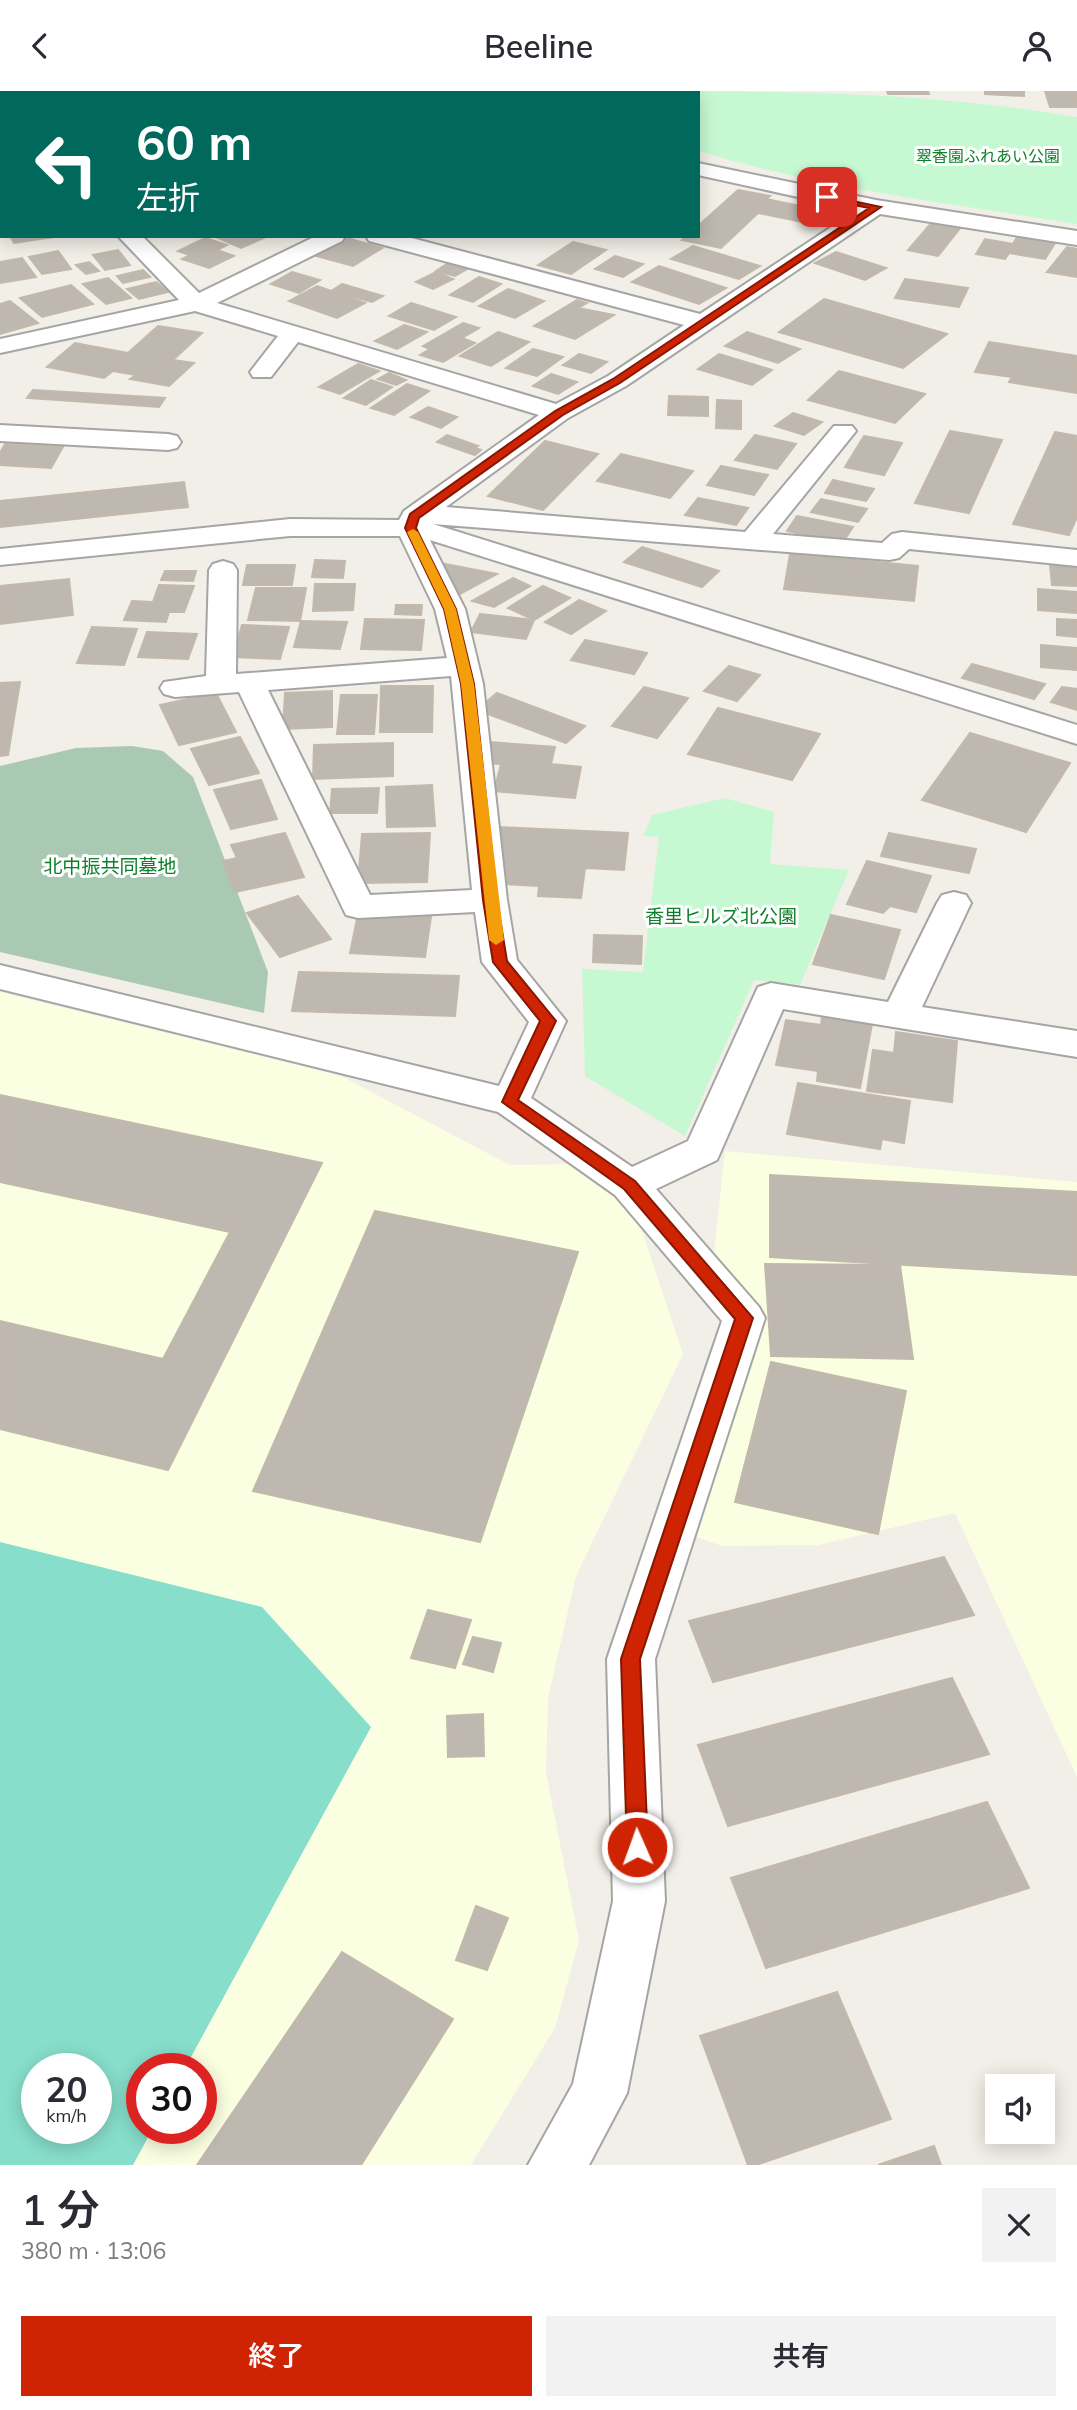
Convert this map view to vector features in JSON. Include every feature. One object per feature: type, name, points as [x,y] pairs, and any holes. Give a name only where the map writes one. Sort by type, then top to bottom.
[{"type":"street","points":[[700,169],[876,207],[1077,238]]},
{"type":"street","points":[[412,522],[559,413],[617,381],[701,322],[876,207]]},
{"type":"street","points":[[130,238],[196,305],[559,413]]},
{"type":"street","points":[[0,346],[196,305],[330,238]]},
{"type":"street","points":[[385,238],[701,322]]},
{"type":"street","points":[[262,372],[293,333]]},
{"type":"street","points":[[752,541],[843,431]]},
{"type":"street","points":[[0,433],[112,447],[168,442]]},
{"type":"street","points":[[0,557],[245,531],[412,522],[449,515],[889,552],[902,540],[1077,558]]},
{"type":"street","points":[[412,522],[450,609],[463,666],[471,712],[490,900],[500,962],[548,1021],[510,1102]]},
{"type":"street","points":[[412,522],[1077,735]]},
{"type":"street","points":[[223,570],[235,683],[358,907],[490,900]]},
{"type":"street","points":[[175,688],[463,666]]},
{"type":"street","points":[[899,1017],[954,903]]},
{"type":"street","points":[[0,977],[510,1102],[629,1185],[744,1318],[631,1659],[639,1901],[599,2093],[557,2165]]},
{"type":"street","points":[[629,1185],[703,1150],[771,995],[1077,1044]]},
{"type":"shaded area","points":[[0,992],[341,1076],[510,1165],[578,1164],[633,1204],[683,1354],[576,1576],[548,1698],[546,1773],[579,1940],[555,2028],[471,2165],[0,2165]]},
{"type":"shaded area","points":[[725,1151],[1077,1182],[1077,1777],[955,1513],[819,1545],[722,1546],[691,1535],[759,1324],[714,1254]]},
{"type":"shaded area","points":[[0,1542],[262,1607],[371,1727],[193,2053],[126,2053],[126,2144],[144,2144],[133,2165],[0,2165]]},
{"type":"green space","name":"翠香園ふれあい公園","points":[[700,91],[905,97],[1019,108],[1077,117],[1077,224],[839,185],[700,152]]},
{"type":"green space","name":"北中振共同墓地","points":[[132,746],[163,751],[193,777],[268,972],[264,1013],[0,952],[0,766],[76,748]]},
{"type":"green space","name":"香里ヒルズ北公園","points":[[725,798],[774,812],[770,864],[849,870],[800,985],[754,980],[685,1136],[585,1076],[582,969],[643,972],[659,837],[643,836],[652,815]]},
{"type":"building","points":[[887,91],[928,91],[929,94],[888,94]]},
{"type":"building","points":[[985,91],[1024,91],[1024,96],[985,94]]},
{"type":"building","points":[[1045,91],[1077,91],[1077,107],[1050,107]]},
{"type":"building","points":[[738,190],[770,196],[766,199],[835,213],[822,226],[758,213],[721,248],[682,240],[700,238],[700,224]]},
{"type":"building","points":[[932,222],[961,227],[938,256],[908,250]]},
{"type":"building","points":[[1017,237],[1055,243],[1045,259],[1009,253],[1005,259],[976,254],[985,239],[1013,244]]},
{"type":"building","points":[[11,238],[47,238],[14,243]]},
{"type":"building","points":[[205,238],[227,245],[217,250],[234,256],[209,268],[182,259],[190,255],[178,251]]},
{"type":"building","points":[[218,238],[264,238],[241,248]]},
{"type":"building","points":[[347,238],[382,248],[353,266],[316,256]]},
{"type":"building","points":[[573,242],[606,250],[571,274],[538,265]]},
{"type":"building","points":[[693,246],[760,266],[739,279],[671,259]]},
{"type":"building","points":[[1067,247],[1077,249],[1077,277],[1047,272]]},
{"type":"building","points":[[118,250],[130,265],[105,270],[93,255]]},
{"type":"building","points":[[58,251],[71,269],[42,274],[29,257]]},
{"type":"building","points":[[836,252],[886,268],[865,280],[815,263]]},
{"type":"building","points":[[615,256],[643,264],[623,277],[595,269]]},
{"type":"building","points":[[22,258],[36,277],[0,283],[0,262]]},
{"type":"building","points":[[89,262],[99,271],[86,274],[76,265]]},
{"type":"building","points":[[448,263],[467,269],[455,276],[436,271]]},
{"type":"building","points":[[659,266],[726,288],[699,304],[632,282]]},
{"type":"building","points":[[143,270],[150,277],[123,283],[117,276]]},
{"type":"building","points":[[292,272],[320,280],[299,293],[271,284]]},
{"type":"building","points":[[436,272],[453,279],[433,289],[416,282]]},
{"type":"building","points":[[479,277],[501,284],[473,302],[450,295]]},
{"type":"building","points":[[108,278],[131,298],[106,304],[83,284]]},
{"type":"building","points":[[905,279],[968,288],[959,307],[895,298]]},
{"type":"building","points":[[156,282],[168,292],[139,299],[127,289]]},
{"type":"building","points":[[342,284],[383,296],[372,302],[331,291]]},
{"type":"building","points":[[71,285],[93,304],[42,317],[20,298]]},
{"type":"building","points":[[317,286],[365,303],[337,318],[289,301]]},
{"type":"building","points":[[508,289],[544,301],[515,318],[479,306]]},
{"type":"building","points":[[824,299],[947,334],[903,368],[779,332]]},
{"type":"building","points":[[577,300],[587,303],[578,308],[614,315],[575,339],[534,326]]},
{"type":"building","points":[[10,301],[38,323],[0,334],[0,304]]},
{"type":"building","points":[[411,303],[456,317],[434,330],[389,316]]},
{"type":"building","points":[[463,323],[479,328],[462,338],[475,343],[443,362],[420,355],[430,349],[423,346]]},
{"type":"building","points":[[404,325],[427,332],[397,349],[375,341]]},
{"type":"building","points":[[158,326],[202,333],[173,360],[194,363],[169,386],[130,379],[136,375],[113,371],[104,378],[47,367],[75,343],[128,353]]},
{"type":"building","points":[[498,332],[529,342],[491,366],[460,356]]},
{"type":"building","points":[[747,332],[800,349],[778,363],[725,346]]},
{"type":"building","points":[[989,342],[1077,356],[1077,393],[1009,382],[1012,377],[975,372]]},
{"type":"building","points":[[533,349],[563,357],[537,376],[506,368]]},
{"type":"building","points":[[579,354],[607,362],[591,373],[563,365]]},
{"type":"building","points":[[719,354],[772,370],[752,385],[698,369]]},
{"type":"building","points":[[358,364],[379,371],[340,394],[319,387]]},
{"type":"building","points":[[839,371],[925,394],[895,423],[808,400]]},
{"type":"building","points":[[389,373],[406,380],[396,385],[378,379]]},
{"type":"building","points":[[551,374],[577,382],[558,394],[533,386]]},
{"type":"building","points":[[371,380],[392,387],[366,405],[344,398]]},
{"type":"building","points":[[407,384],[429,391],[394,415],[371,408]]},
{"type":"building","points":[[33,390],[165,398],[159,407],[27,398]]},
{"type":"building","points":[[669,396],[708,397],[708,416],[668,415]]},
{"type":"building","points":[[717,400],[741,401],[741,429],[716,428]]},
{"type":"building","points":[[428,407],[457,417],[441,428],[411,417]]},
{"type":"building","points":[[793,413],[822,422],[804,435],[775,426]]},
{"type":"building","points":[[950,431],[1002,440],[969,513],[915,503]]},
{"type":"building","points":[[1055,432],[1077,436],[1077,517],[1069,535],[1013,524]]},
{"type":"building","points":[[447,435],[478,446],[475,448],[481,450],[475,455],[437,442]]},
{"type":"building","points":[[755,435],[796,444],[777,469],[735,460]]},
{"type":"building","points":[[864,436],[902,443],[884,475],[845,467]]},
{"type":"building","points":[[545,441],[598,454],[543,510],[488,496]]},
{"type":"building","points":[[5,444],[63,447],[51,468],[0,465],[0,453]]},
{"type":"building","points":[[621,454],[693,471],[670,498],[597,481]]},
{"type":"building","points":[[721,466],[768,475],[754,495],[707,485]]},
{"type":"building","points":[[833,480],[874,489],[866,501],[825,493]]},
{"type":"building","points":[[184,482],[188,507],[0,527],[0,501]]},
{"type":"building","points":[[698,498],[748,508],[736,525],[685,515]]},
{"type":"building","points":[[821,499],[867,509],[858,522],[811,512]]},
{"type":"building","points":[[797,516],[853,527],[843,542],[787,531]]},
{"type":"building","points":[[642,547],[719,571],[702,587],[624,562]]},
{"type":"building","points":[[790,554],[918,566],[914,601],[784,589]]},
{"type":"building","points":[[315,560],[345,561],[343,578],[312,577]]},
{"type":"building","points":[[435,562],[497,574],[460,594]]},
{"type":"building","points":[[247,565],[295,565],[292,585],[243,585]]},
{"type":"building","points":[[1050,565],[1077,567],[1077,586],[1052,585]]},
{"type":"building","points":[[165,571],[196,571],[193,581],[161,580]]},
{"type":"building","points":[[513,578],[530,586],[494,607],[472,601]]},
{"type":"building","points":[[69,579],[73,615],[0,624],[0,586]]},
{"type":"building","points":[[315,584],[355,584],[353,610],[313,611]]},
{"type":"building","points":[[159,585],[194,586],[184,612],[169,612],[166,622],[124,620],[132,601],[153,602]]},
{"type":"building","points":[[543,586],[570,598],[534,620],[508,608]]},
{"type":"building","points":[[256,588],[306,588],[300,621],[248,620]]},
{"type":"building","points":[[1038,589],[1077,592],[1077,613],[1038,610]]},
{"type":"building","points":[[579,600],[606,611],[571,634],[545,622]]},
{"type":"building","points":[[396,605],[422,605],[421,615],[395,614]]},
{"type":"building","points":[[480,614],[534,620],[526,639],[471,632]]},
{"type":"building","points":[[365,619],[424,620],[421,650],[361,649]]},
{"type":"building","points":[[1057,619],[1077,620],[1077,637],[1057,635]]},
{"type":"building","points":[[301,621],[347,622],[340,649],[294,647]]},
{"type":"building","points":[[242,625],[289,627],[280,659],[233,657]]},
{"type":"building","points":[[92,627],[137,629],[124,665],[77,663]]},
{"type":"building","points":[[147,632],[197,634],[188,659],[138,657]]},
{"type":"building","points":[[585,640],[647,653],[634,674],[571,660]]},
{"type":"building","points":[[1041,645],[1077,648],[1077,670],[1041,667]]},
{"type":"building","points":[[972,664],[1045,684],[1034,699],[962,678]]},
{"type":"building","points":[[729,666],[760,675],[737,701],[704,691]]},
{"type":"building","points":[[20,682],[8,755],[0,756],[0,683]]},
{"type":"building","points":[[381,686],[433,686],[432,732],[380,732]]},
{"type":"building","points":[[644,687],[688,698],[657,738],[612,726]]},
{"type":"building","points":[[1062,687],[1077,689],[1077,710],[1051,702]]},
{"type":"building","points":[[332,691],[332,727],[283,729],[285,693]]},
{"type":"building","points":[[216,693],[236,732],[179,745],[160,705]]},
{"type":"building","points":[[497,693],[585,726],[566,743],[477,710]]},
{"type":"building","points":[[341,695],[377,695],[374,734],[337,734]]},
{"type":"building","points":[[718,708],[820,734],[792,780],[688,754]]},
{"type":"building","points":[[970,733],[1070,763],[1026,832],[922,800]]},
{"type":"building","points":[[240,737],[259,773],[209,785],[191,749]]},
{"type":"building","points":[[489,742],[555,747],[551,764],[581,767],[575,798],[494,791],[501,764],[483,763]]},
{"type":"building","points":[[393,743],[393,776],[313,779],[314,745]]},
{"type":"building","points":[[261,780],[277,819],[231,829],[214,790]]},
{"type":"building","points":[[432,785],[435,826],[387,827],[386,787]]},
{"type":"building","points":[[379,788],[377,813],[330,813],[332,789]]},
{"type":"building","points":[[498,827],[628,833],[624,870],[585,868],[581,898],[538,896],[539,886],[489,883]]},
{"type":"building","points":[[285,833],[304,877],[235,892],[223,861],[237,858],[231,845]]},
{"type":"building","points":[[430,833],[427,882],[358,883],[362,834]]},
{"type":"building","points":[[889,833],[976,849],[969,873],[881,856]]},
{"type":"building","points":[[867,861],[931,876],[916,912],[890,906],[883,913],[847,904]]},
{"type":"building","points":[[298,896],[331,939],[280,957],[247,913]]},
{"type":"building","points":[[358,914],[431,917],[425,957],[350,953]]},
{"type":"building","points":[[831,915],[900,930],[884,979],[813,964]]},
{"type":"building","points":[[594,935],[642,936],[641,964],[593,962]]},
{"type":"building","points":[[299,972],[459,976],[455,1016],[292,1011]]},
{"type":"building","points":[[822,1016],[872,1024],[860,1088],[817,1081],[818,1071],[776,1065],[786,1020],[821,1025]]},
{"type":"building","points":[[896,1032],[957,1041],[952,1102],[867,1091],[873,1050],[894,1053]]},
{"type":"building","points":[[798,1083],[910,1101],[904,1143],[882,1139],[880,1149],[787,1134]]},
{"type":"building","points":[[0,1095],[322,1163],[168,1470],[0,1429],[0,1321],[163,1359],[230,1232],[0,1182]]},
{"type":"building","points":[[770,1175],[1077,1192],[1077,1275],[770,1257]]},
{"type":"building","points":[[375,1211],[578,1252],[480,1542],[253,1491]]},
{"type":"building","points":[[765,1264],[900,1265],[913,1359],[771,1356]]},
{"type":"building","points":[[771,1362],[906,1391],[878,1534],[735,1502]]},
{"type":"building","points":[[944,1557],[974,1615],[713,1682],[689,1621]]},
{"type":"building","points":[[428,1610],[471,1620],[455,1668],[411,1658]]},
{"type":"building","points":[[473,1637],[501,1643],[493,1672],[463,1664]]},
{"type":"building","points":[[952,1678],[989,1754],[728,1826],[698,1745]]},
{"type":"building","points":[[483,1714],[484,1756],[448,1757],[447,1716]]},
{"type":"building","points":[[987,1802],[1029,1888],[766,1968],[731,1878]]},
{"type":"building","points":[[476,1906],[508,1918],[487,1970],[456,1960]]},
{"type":"building","points":[[342,1952],[453,2019],[361,2165],[197,2165],[211,2144],[217,2144],[217,2136]]},
{"type":"building","points":[[837,1992],[891,2119],[756,2165],[748,2165],[700,2036]]},
{"type":"building","points":[[934,2146],[941,2165],[878,2165]]},
{"type":"slow traffic","points":[[413,532],[450,609],[468,684],[496,940]]},
{"type":"route","points":[[637,1847],[631,1659],[744,1318],[629,1185],[510,1102],[548,1021],[500,962],[490,900],[468,684],[450,609],[411,528],[414,517],[559,413],[617,381],[701,322],[876,207],[827,197]]}]
